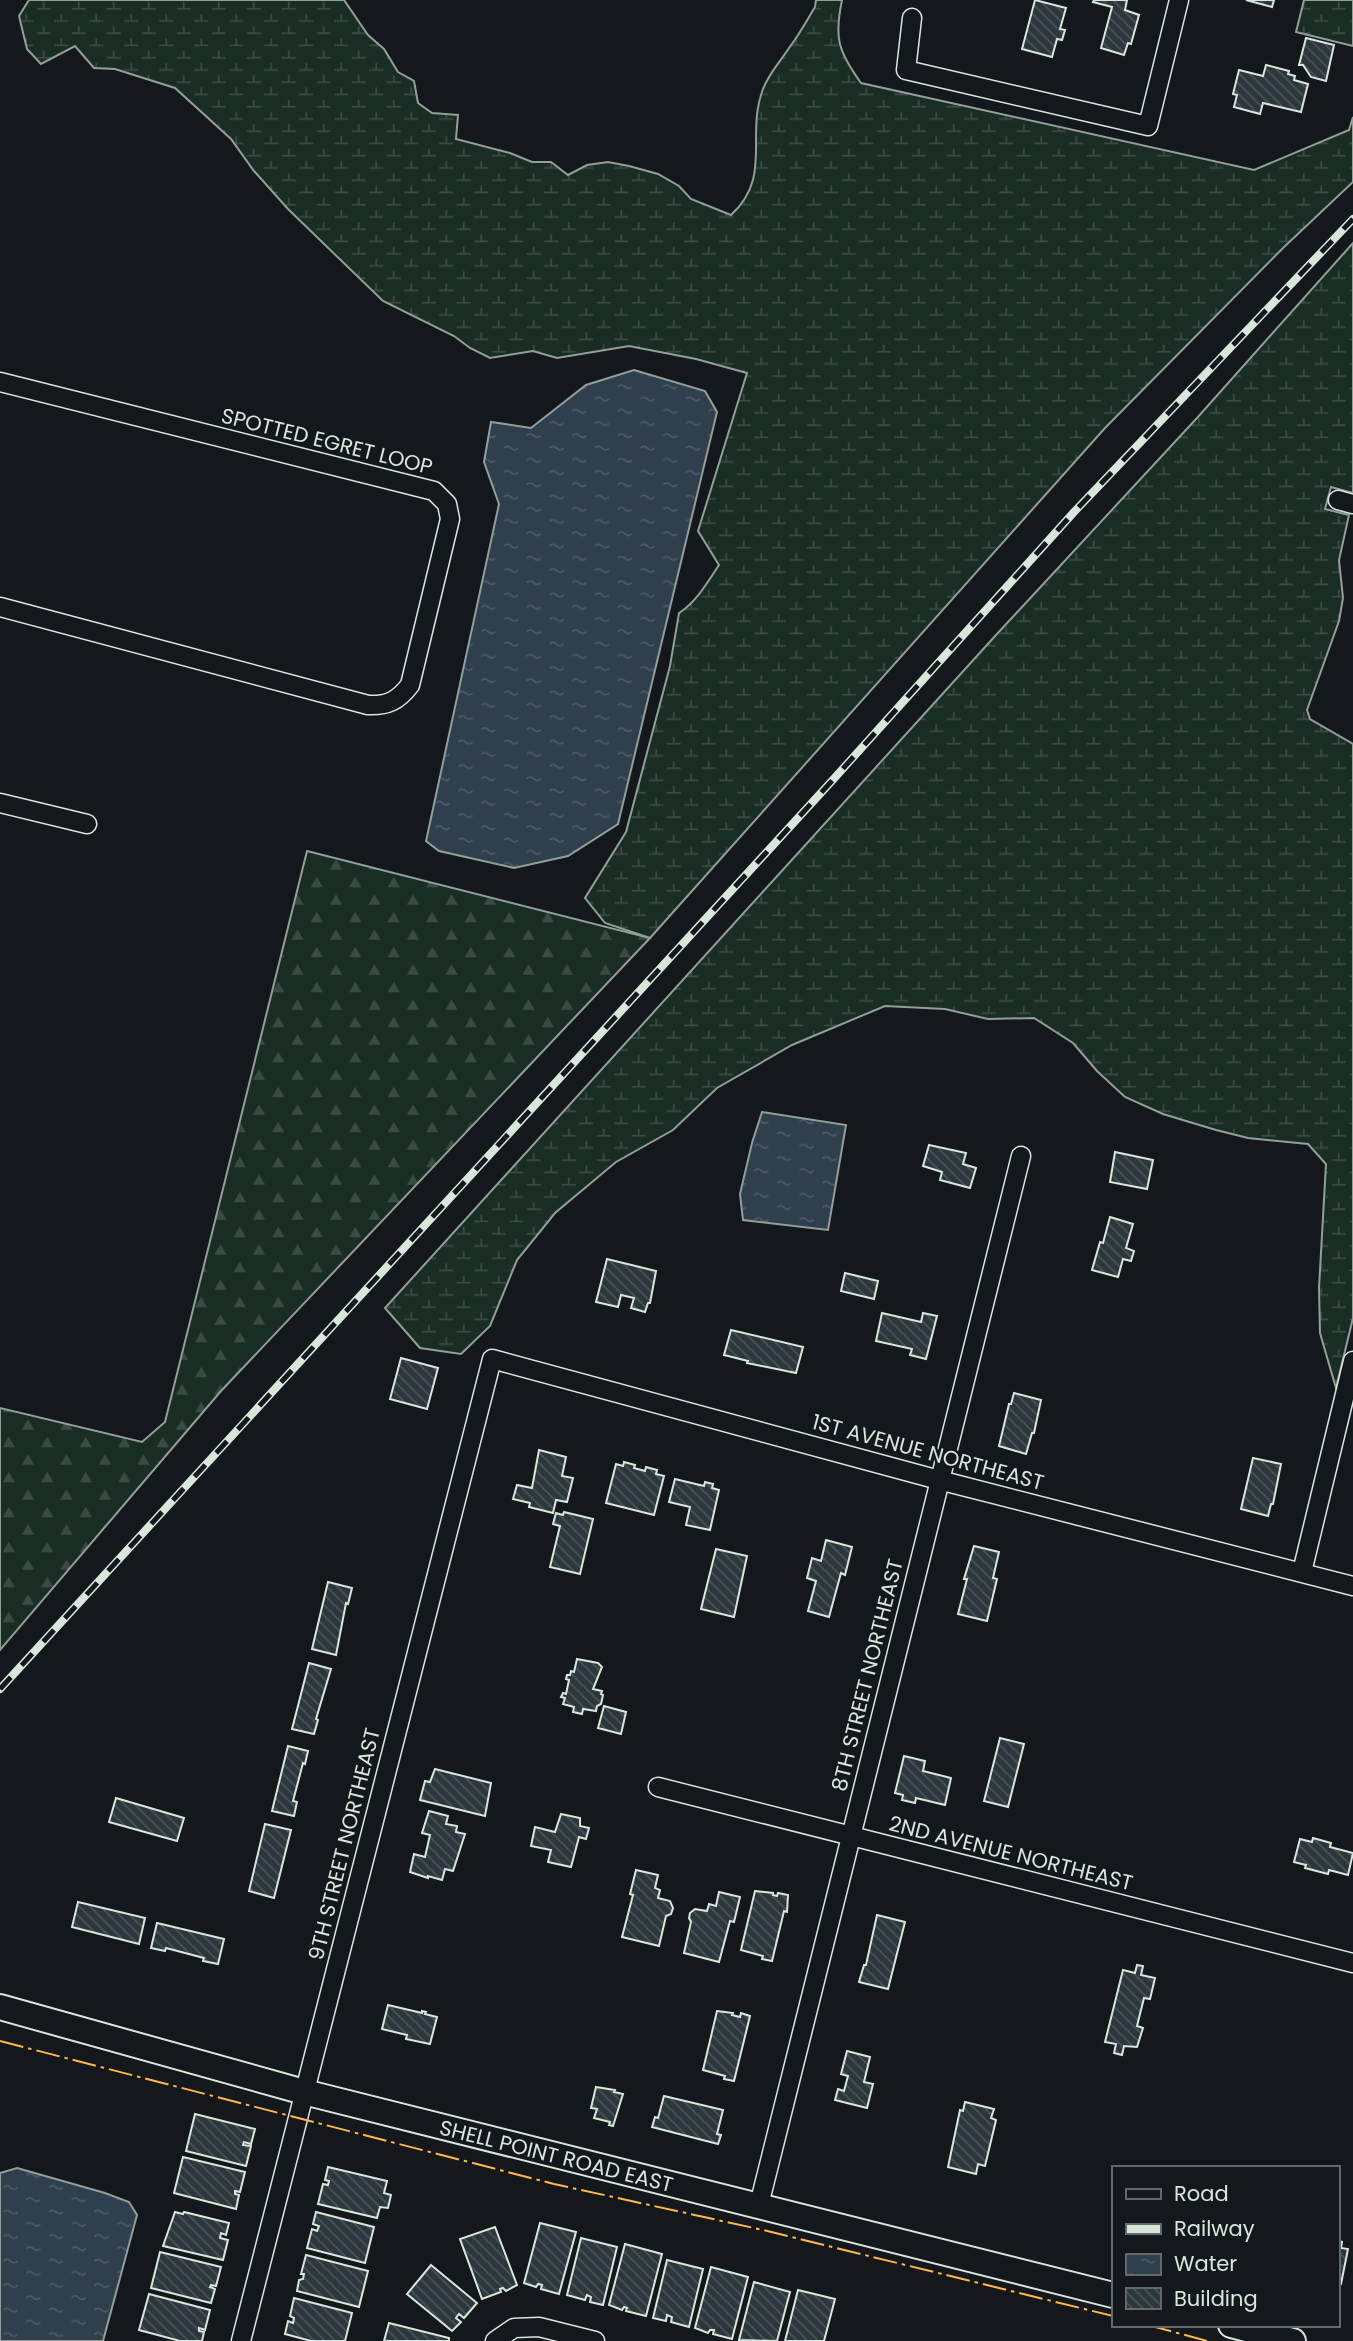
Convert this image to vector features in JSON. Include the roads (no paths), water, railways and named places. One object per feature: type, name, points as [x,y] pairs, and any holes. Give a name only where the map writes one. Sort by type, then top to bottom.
[{"type":"street","points":[[912,18],[906,70],[1148,126],[1180,0]]},
{"type":"street","name":"SPOTTED EGRET LOOP","points":[[0,382],[435,491],[447,504],[450,519],[410,685],[402,697],[384,706],[368,705],[0,607]]},
{"type":"street","points":[[0,803],[87,824]]},
{"type":"street","name":"8TH STREET NORTHEAST","points":[[760,2205],[1021,1156]]},
{"type":"street","name":"1ST AVENUE NORTHEAST","points":[[492,1359],[939,1480],[1353,1586]]},
{"type":"street","name":"9TH STREET NORTHEAST","points":[[241,2341],[492,1359]]},
{"type":"street","points":[[1302,1572],[1353,1361]]},
{"type":"street","name":"2ND AVENUE NORTHEAST","points":[[658,1787],[1353,1963]]},
{"type":"street","name":"SHELL POINT ROAD EAST","points":[[0,2007],[304,2092],[1112,2295]]},
{"type":"street","points":[[495,2341],[514,2328],[539,2327],[595,2341]]},
{"type":"street","points":[[1239,2327],[1293,2341]]},
{"type":"water","points":[[634,370],[705,391],[717,412],[618,824],[568,856],[514,868],[439,851],[426,841],[499,504],[484,462],[491,422],[531,428],[586,385]]},
{"type":"water","points":[[762,1112],[846,1125],[828,1230],[743,1220],[740,1194]]},
{"type":"water","points":[[17,2168],[129,2202],[137,2215],[103,2341],[0,2341],[0,2173]]},
{"type":"railway","points":[[0,1689],[830,783],[1074,512],[1353,219]]}]
